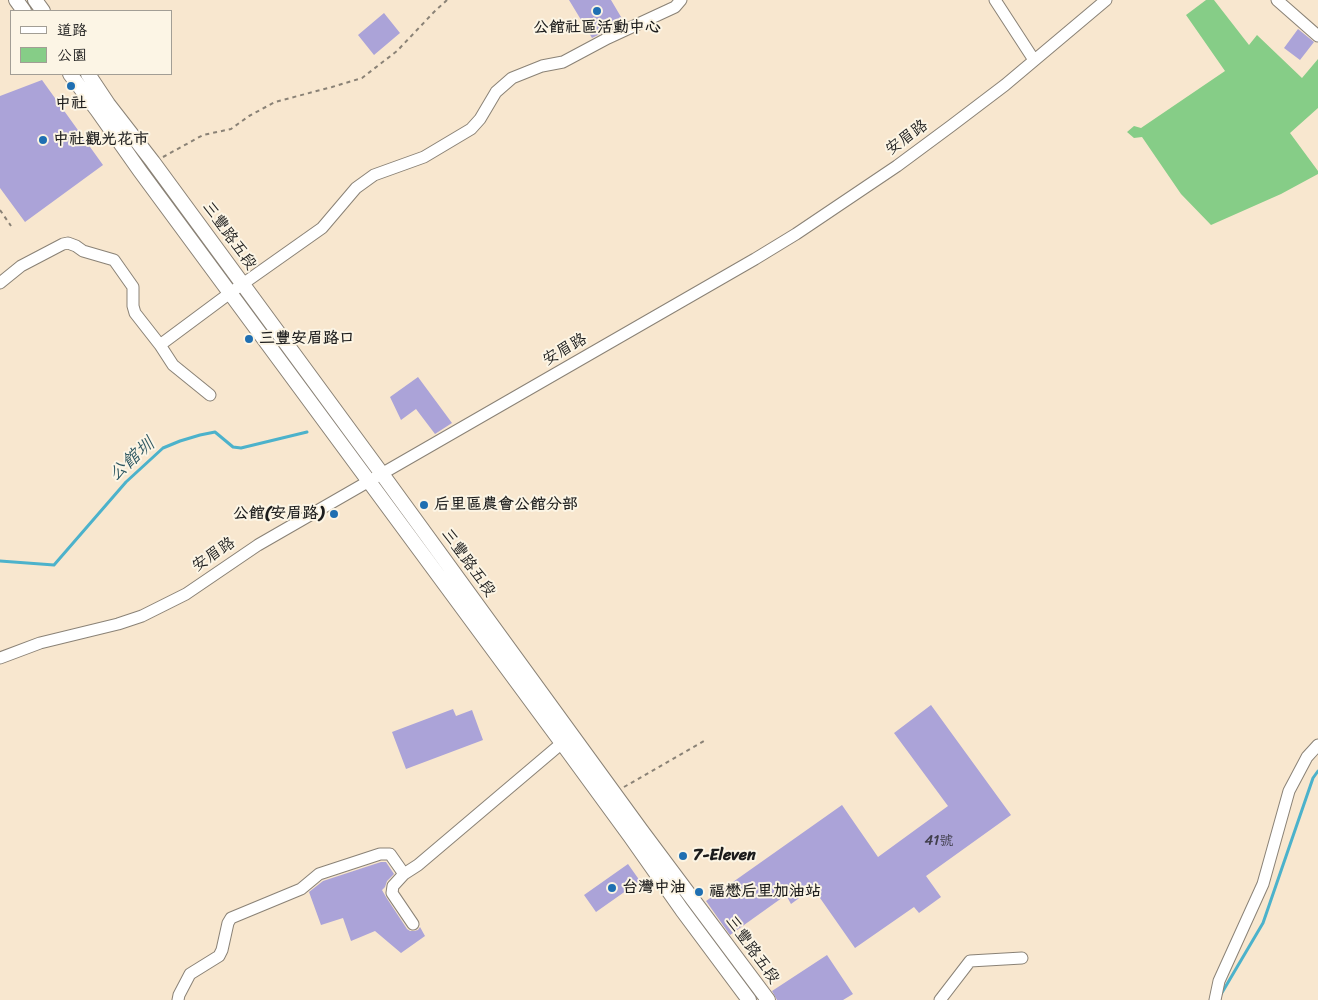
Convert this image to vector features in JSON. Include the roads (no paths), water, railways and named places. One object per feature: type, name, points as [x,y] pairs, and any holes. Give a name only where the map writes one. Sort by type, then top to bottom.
[{"type":"main road","name":"三豐路五段","points":[[71,75],[369,482],[568,740],[613,792],[768,1000]]},
{"type":"main road","name":"三豐路五段","points":[[89,75],[108,104],[382,474],[568,740],[630,836],[749,1000]]},
{"type":"street","points":[[160,345],[322,228],[356,188],[374,175],[424,157],[471,128],[480,119],[496,92],[512,78],[542,66],[564,62],[608,38],[674,7],[681,0]]},
{"type":"street","points":[[995,0],[1034,60]]},
{"type":"street","name":"安眉路","points":[[0,658],[40,643],[118,624],[142,616],[186,594],[258,545],[754,259],[796,234],[904,160],[1005,85],[1106,0]]},
{"type":"street","points":[[1276,0],[1318,36]]},
{"type":"street","points":[[0,283],[21,266],[63,244],[68,243],[83,251],[114,260],[134,288],[133,306],[135,313],[173,365],[210,395]]},
{"type":"street","points":[[413,924],[392,894],[393,886],[404,874],[418,866],[568,740]]},
{"type":"street","points":[[1215,1000],[1219,981],[1262,884],[1289,791],[1307,757],[1318,745]]},
{"type":"street","points":[[178,1000],[190,974],[219,956],[231,918],[301,889],[319,874],[380,854],[390,854],[404,874]]},
{"type":"street","points":[[940,1000],[970,961],[1022,958]]},
{"type":"waterway","name":"公館圳","points":[[0,561],[54,565],[126,482],[163,448],[180,441],[215,432],[233,447],[241,448],[307,432]]},
{"type":"waterway","points":[[1220,996],[1263,923],[1313,778],[1318,771]]},
{"type":"place","name":"公館社區活動中心","points":[[597,11]]},
{"type":"place","name":"中社","points":[[71,86]]},
{"type":"place","name":"中社觀光花市","points":[[43,140]]},
{"type":"place","name":"三豐安眉路口","points":[[249,339]]},
{"type":"place","name":"后里區農會公館分部","points":[[424,505]]},
{"type":"place","name":"公館(安眉路)","points":[[334,514]]},
{"type":"place","name":"7-Eleven","points":[[683,856]]},
{"type":"place","name":"台灣中油","points":[[612,888]]},
{"type":"place","name":"福懋后里加油站","points":[[699,892]]}]
